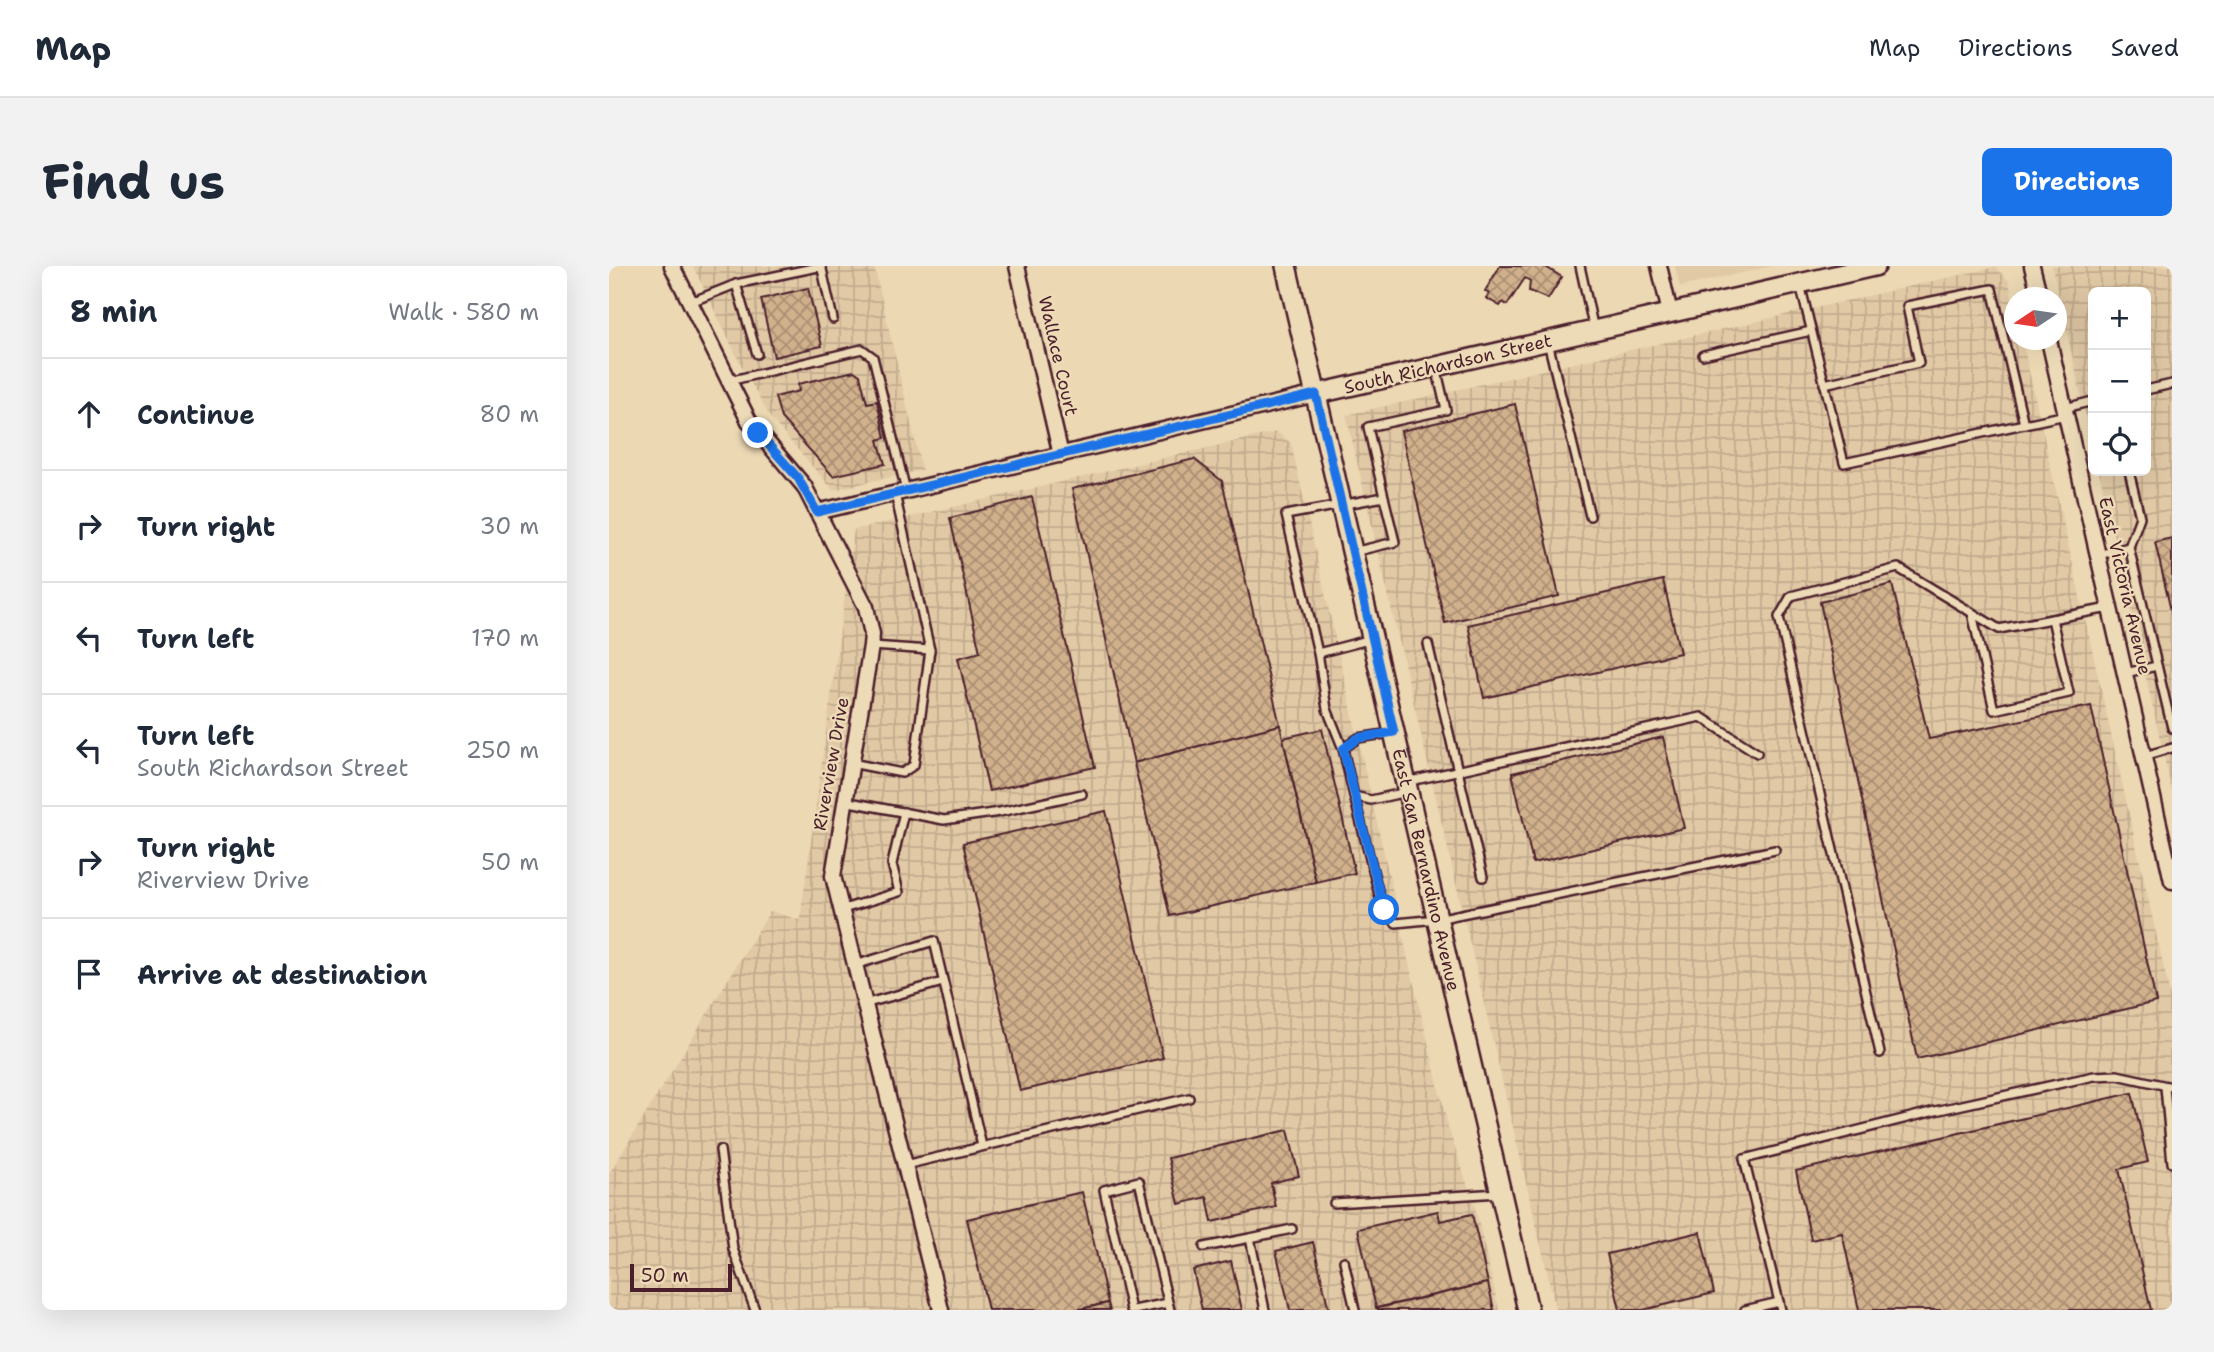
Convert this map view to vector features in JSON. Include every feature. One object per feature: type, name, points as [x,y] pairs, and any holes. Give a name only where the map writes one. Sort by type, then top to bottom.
[{"type":"main road","name":"East San Bernardino Avenue","points":[[1286,266],[1528,1310]]},
{"type":"street","name":"Riverview Drive","points":[[672,266],[749,421],[798,478],[866,607],[872,634],[871,646],[843,801],[833,876],[941,1310]]},
{"type":"street","name":"Wallace Court","points":[[1017,266],[1061,455]]},
{"type":"street","points":[[1659,266],[1670,313]]},
{"type":"street","name":"South Richardson Street","points":[[817,512],[1876,266]]},
{"type":"street","points":[[2032,266],[2037,287]]},
{"type":"street","name":"East Victoria Avenue","points":[[2051,350],[2171,875]]},
{"type":"lane","points":[[1580,266],[1594,331]]},
{"type":"lane","points":[[690,303],[736,284],[818,267],[822,269],[833,319]]},
{"type":"lane","points":[[1800,283],[1844,463],[2024,424],[2088,403]]},
{"type":"lane","points":[[736,284],[757,354]]},
{"type":"lane","points":[[1824,384],[1919,363],[1907,306],[1992,289],[2024,424]]},
{"type":"lane","points":[[1703,355],[1811,331]]},
{"type":"lane","points":[[1548,341],[1590,516]]},
{"type":"lane","points":[[729,381],[862,349],[873,357],[930,650],[914,765],[902,773],[851,762]]},
{"type":"lane","points":[[1353,552],[1395,542],[1368,427],[1446,410],[1436,367]]},
{"type":"lane","points":[[2151,389],[2172,384]]},
{"type":"lane","points":[[2130,476],[2140,517],[2129,547],[2172,728]]},
{"type":"lane","points":[[1384,497],[1286,515],[1318,653],[1327,709],[1343,749],[1384,910],[1396,923],[1437,919],[1775,850]]},
{"type":"lane","points":[[2098,555],[2129,547]]},
{"type":"lane","points":[[1880,1053],[1779,617],[1791,596],[1898,568],[1999,629],[2110,608]]},
{"type":"lane","points":[[1972,613],[1994,710],[2069,693],[2052,619]]},
{"type":"lane","points":[[1318,653],[1373,638]]},
{"type":"lane","points":[[1428,644],[1483,877]]},
{"type":"lane","points":[[871,646],[930,650]]},
{"type":"lane","points":[[2125,673],[2157,666]]},
{"type":"lane","points":[[1354,796],[1371,800],[1459,770],[1701,718],[1757,753]]},
{"type":"lane","points":[[1343,749],[1358,738],[1394,732]]},
{"type":"lane","points":[[2143,756],[2172,748]]},
{"type":"lane","points":[[843,801],[944,820],[1000,812],[1082,794]]},
{"type":"lane","points":[[840,910],[899,892],[892,864],[904,812]]},
{"type":"lane","points":[[854,965],[934,941],[982,1146]]},
{"type":"lane","points":[[864,1004],[943,982]]},
{"type":"lane","points":[[1745,1310],[1780,1306],[1744,1159],[1935,1111],[2094,1076],[2117,1075],[2169,1087],[2172,1163]]},
{"type":"lane","points":[[905,1165],[1189,1098]]},
{"type":"lane","points":[[720,1150],[733,1249],[755,1310]]},
{"type":"lane","points":[[1139,1181],[1169,1307],[1132,1310],[1104,1190],[1139,1181]]},
{"type":"lane","points":[[1334,1203],[1501,1193]]},
{"type":"lane","points":[[1204,1247],[1291,1228]]},
{"type":"lane","points":[[1250,1238],[1265,1310]]},
{"type":"lane","points":[[1344,1261],[1355,1310]]},
{"type":"shaded area","points":[[693,266],[874,266],[922,470],[833,490],[771,419],[741,365]]},
{"type":"shaded area","points":[[1675,266],[1772,266],[1680,287]]},
{"type":"shaded area","points":[[2052,266],[2172,266],[2172,792],[2100,476],[2151,476],[2151,287],[2088,287],[2088,426],[2067,333],[2067,287],[2057,287]]},
{"type":"shaded area","points":[[1995,267],[2009,281],[2010,287],[2004,287],[2004,350],[2024,350],[2172,1004],[2172,1310],[1556,1310],[1346,415]]},
{"type":"shaded area","points":[[1276,432],[1291,443],[1410,968],[1449,1130],[1475,1207],[1499,1310],[609,1310],[609,1174],[770,911],[800,920],[854,530]]},
{"type":"building","points":[[1500,266],[1544,266],[1562,277],[1548,299],[1529,291],[1530,281],[1525,278],[1507,305],[1503,302],[1500,306],[1486,298],[1489,294],[1485,291]]},
{"type":"building","points":[[808,288],[822,346],[774,357],[761,299]]},
{"type":"building","points":[[854,371],[860,375],[867,403],[877,401],[885,438],[878,440],[885,464],[833,476],[781,418],[775,397],[799,391],[798,384]]},
{"type":"building","points":[[1515,404],[1559,596],[1445,623],[1401,431]]},
{"type":"building","points":[[1194,459],[1222,481],[1280,725],[1134,763],[1072,489]]},
{"type":"building","points":[[1032,497],[1095,767],[989,791],[958,658],[980,652],[950,518]]},
{"type":"building","points":[[2172,538],[2172,615],[2155,542]]},
{"type":"building","points":[[1663,580],[1680,653],[1484,698],[1468,625]]},
{"type":"building","points":[[1892,584],[1929,739],[2091,706],[2156,1002],[1917,1059],[1820,602]]},
{"type":"building","points":[[1280,725],[1316,882],[1170,916],[1134,763]]},
{"type":"building","points":[[1322,729],[1355,873],[1316,882],[1283,738]]},
{"type":"building","points":[[1663,737],[1684,828],[1533,863],[1512,773]]},
{"type":"building","points":[[1106,811],[1163,1058],[1020,1091],[963,843]]},
{"type":"building","points":[[2132,1093],[2148,1162],[2119,1169],[2151,1310],[1859,1310],[1842,1233],[1811,1240],[1796,1171]]},
{"type":"building","points":[[1288,1130],[1299,1176],[1271,1183],[1276,1207],[1212,1222],[1207,1197],[1179,1204],[1168,1158]]},
{"type":"building","points":[[1082,1192],[1108,1303],[1076,1310],[988,1310],[967,1219]]},
{"type":"building","points":[[1438,1211],[1440,1221],[1472,1214],[1488,1283],[1376,1308],[1358,1229]]},
{"type":"building","points":[[1700,1232],[1714,1293],[1643,1310],[1620,1310],[1607,1254]]},
{"type":"building","points":[[1313,1242],[1329,1310],[1290,1310],[1276,1251]]},
{"type":"building","points":[[1231,1261],[1242,1310],[1202,1310],[1193,1270]]},
{"type":"building","points":[[1488,1283],[1494,1310],[1378,1310],[1378,1308]]},
{"type":"building","points":[[1108,1303],[1110,1310],[1076,1310]]},
{"type":"route","points":[[758,433],[804,486],[817,512],[1316,394],[1394,732],[1358,738],[1343,749],[1384,910]]}]
